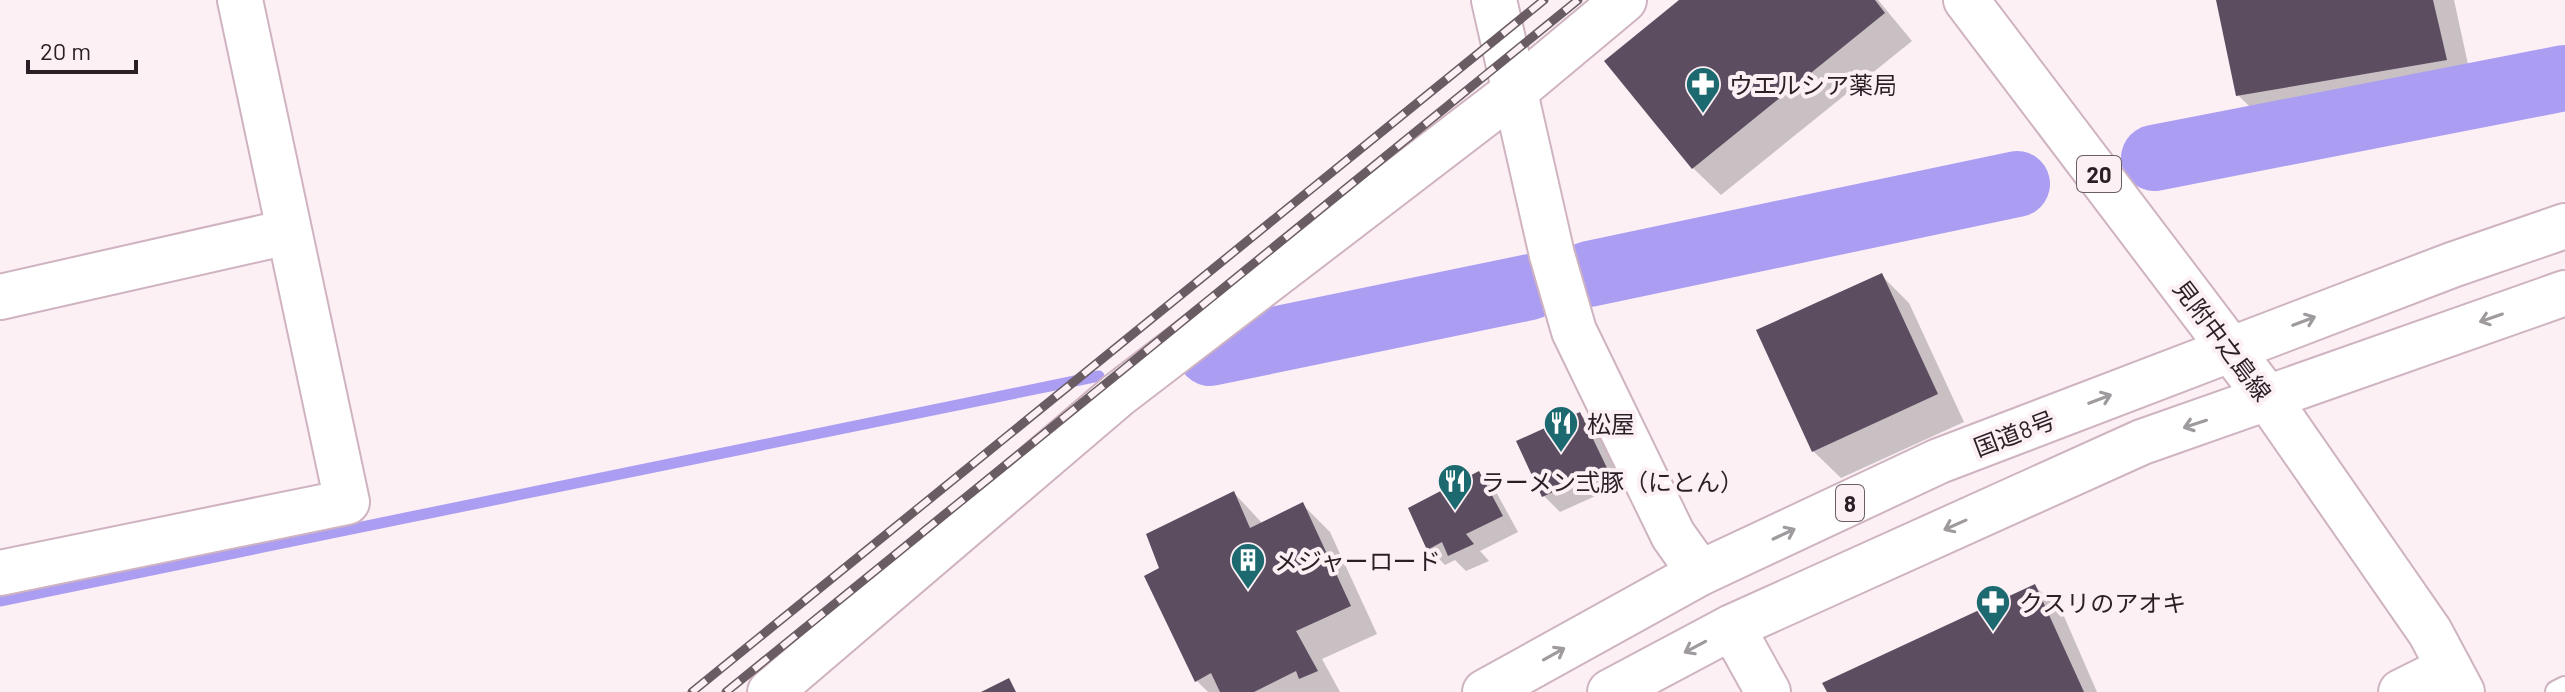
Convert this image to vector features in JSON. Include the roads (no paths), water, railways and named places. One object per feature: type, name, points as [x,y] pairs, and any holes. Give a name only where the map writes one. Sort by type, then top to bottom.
[{"type":"main road","points":[[0,573],[347,502],[240,0]]},
{"type":"main road","points":[[1494,0],[1552,255],[1574,331],[1673,535],[1700,573]]},
{"type":"main road","points":[[770,692],[1118,395],[1515,91],[1624,0]]},
{"type":"main road","name":"見附中之島線","points":[[1966,0],[2269,400],[2384,562],[2455,680]]},
{"type":"main road","name":"国道8号","points":[[1485,692],[1700,573],[1939,461],[2231,348],[2565,226]]},
{"type":"main road","points":[[0,297],[288,232]]},
{"type":"main road","points":[[1610,692],[1732,627],[2142,442],[2269,400],[2565,293]]},
{"type":"main road","points":[[1732,627],[1768,692]]},
{"type":"main road","points":[[2401,692],[2455,680]]},
{"type":"lane","points":[[2557,692],[2565,688]]},
{"type":"waterway","points":[[2154,158],[2565,78]]},
{"type":"waterway","points":[[1589,274],[2017,184]]},
{"type":"waterway","points":[[1210,353],[1530,287]]},
{"type":"waterway","points":[[0,601],[1099,376]]},
{"type":"railway","points":[[692,692],[1544,0]]},
{"type":"railway","points":[[726,692],[1578,0]]},
{"type":"place","name":"ウエルシア薬局","points":[[1703,115]]},
{"type":"place","name":"松屋","points":[[1561,454]]},
{"type":"place","name":"ラーメン弍豚（にとん）","points":[[1455,512]]},
{"type":"place","name":"メジャーロード","points":[[1248,591]]},
{"type":"place","name":"クスリのアオキ","points":[[1993,633]]}]
